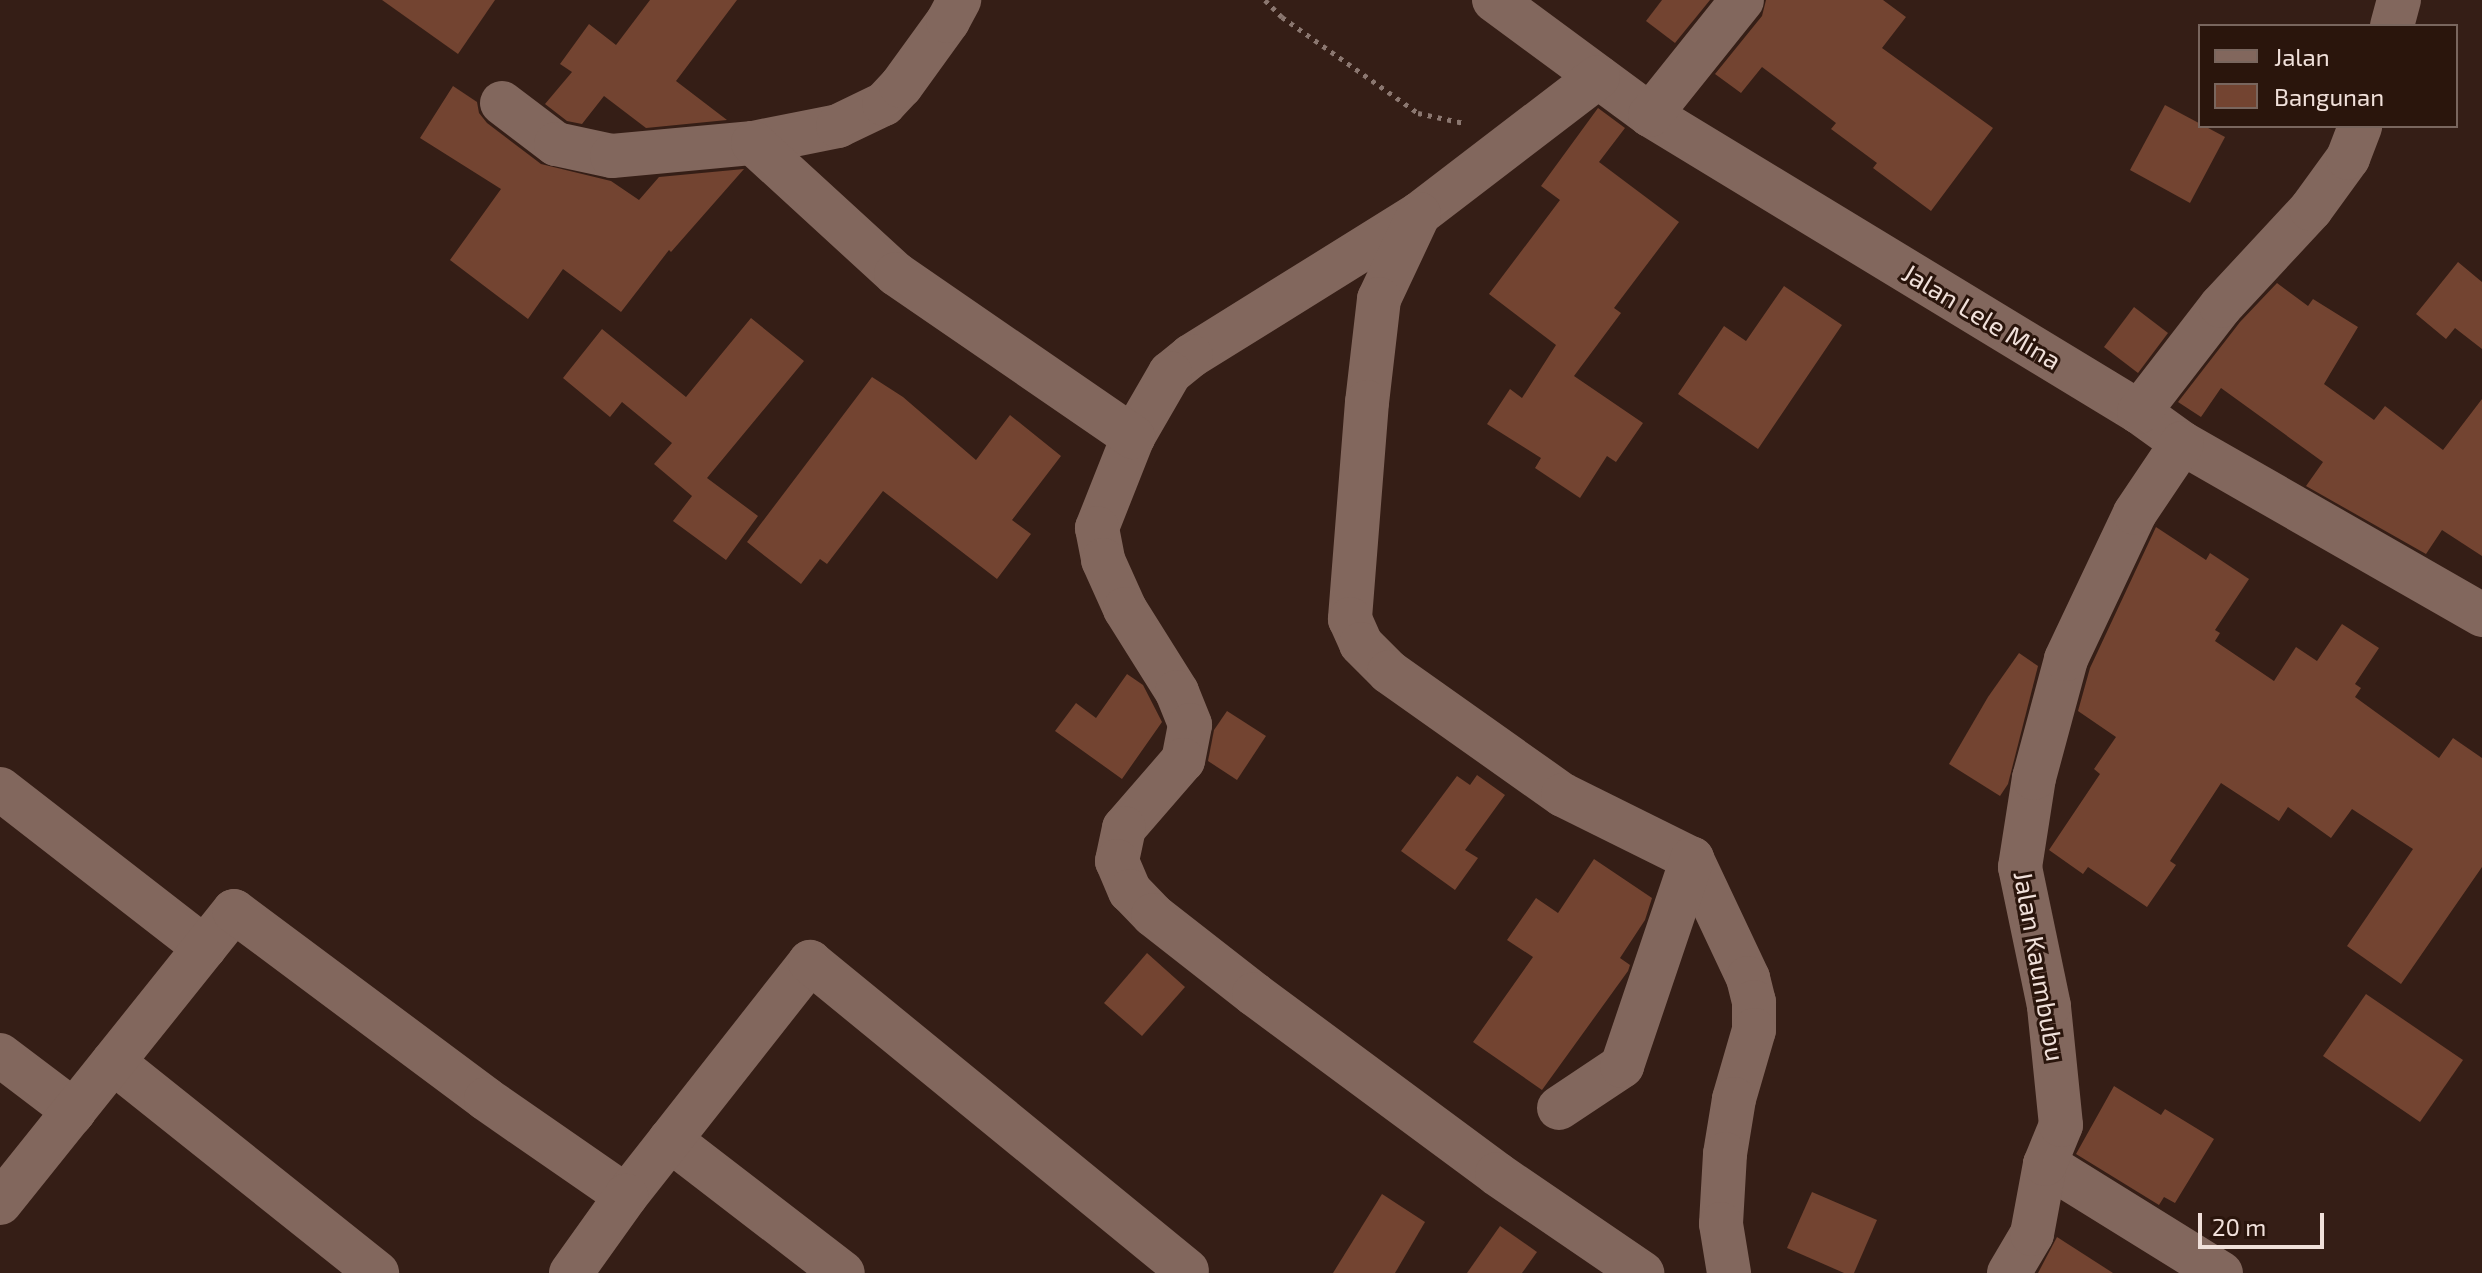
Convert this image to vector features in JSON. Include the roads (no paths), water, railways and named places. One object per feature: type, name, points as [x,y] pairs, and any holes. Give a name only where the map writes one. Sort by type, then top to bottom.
[{"type":"street","points":[[502,103],[556,144],[612,156],[753,143],[838,126],[884,104],[915,70],[959,0]]},
{"type":"street","name":"Jalan Lele Mina","points":[[1494,0],[1650,115],[2139,412],[2182,443],[2482,615]]},
{"type":"street","points":[[1650,115],[1742,0]]},
{"type":"street","points":[[2393,24],[2399,0]]},
{"type":"street","points":[[1598,77],[1419,214],[1191,356],[1170,373],[1133,437],[1097,528],[1103,560],[1125,609],[1177,692],[1190,725],[1190,739],[1183,760],[1124,828],[1117,861],[1130,891],[1153,915],[1305,1032],[1497,1174],[1642,1273]]},
{"type":"street","points":[[2139,412],[2221,306],[2311,209],[2348,158],[2359,128]]},
{"type":"street","points":[[753,143],[896,274],[1133,437]]},
{"type":"street","points":[[1419,214],[1379,299],[1367,402],[1350,619],[1361,644],[1389,672],[1563,795],[1692,859],[1748,978],[1754,1002],[1754,1030],[1734,1099],[1725,1154],[1721,1224],[1729,1273]]},
{"type":"street","name":"Jalan Kaumbubu","points":[[2009,1273],[2032,1234],[2045,1164],[2061,1125],[2049,1006],[2020,867],[2034,778],[2066,659],[2135,513],[2182,443]]},
{"type":"street","points":[[0,789],[205,948]]},
{"type":"street","points":[[1559,1108],[1622,1066],[1692,859]]},
{"type":"street","points":[[0,1203],[234,911],[486,1099],[626,1196]]},
{"type":"street","points":[[571,1273],[626,1196],[810,962],[1187,1271]]},
{"type":"street","points":[[0,1055],[74,1111]]},
{"type":"street","points":[[113,1062],[377,1273]]},
{"type":"street","points":[[670,1140],[843,1273]]},
{"type":"street","points":[[2045,1164],[2221,1273]]}]
